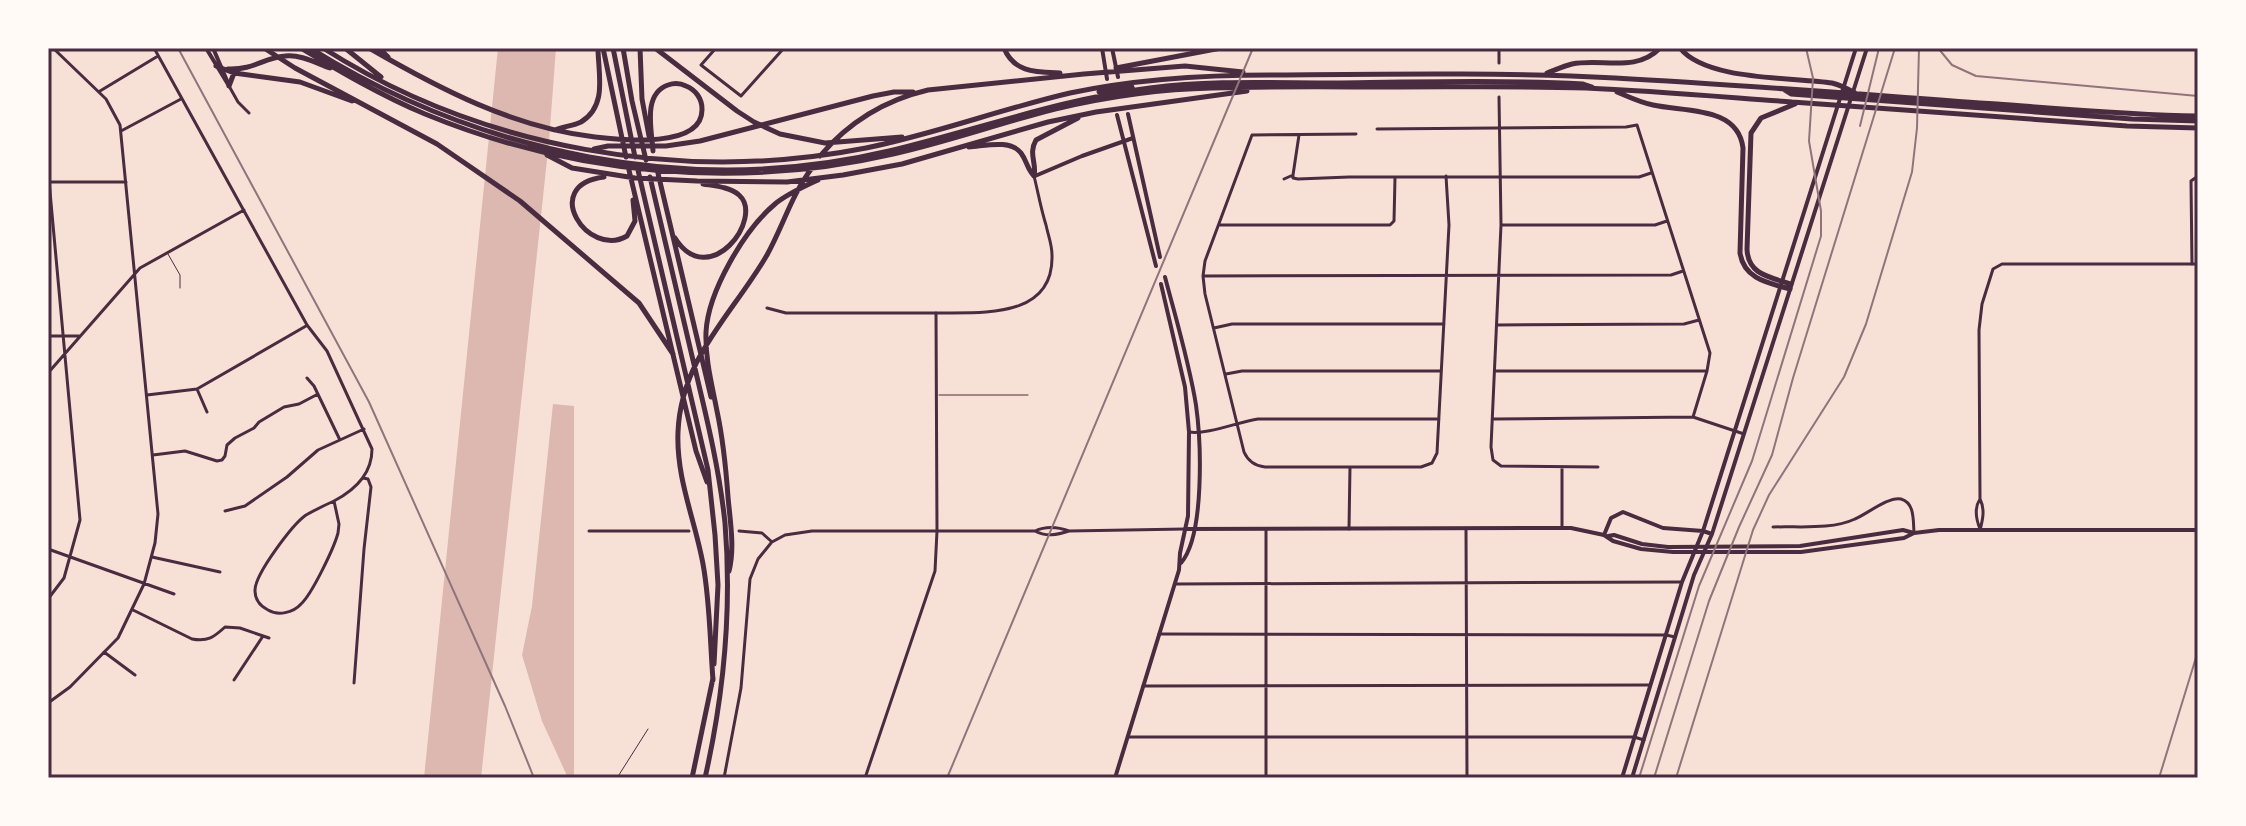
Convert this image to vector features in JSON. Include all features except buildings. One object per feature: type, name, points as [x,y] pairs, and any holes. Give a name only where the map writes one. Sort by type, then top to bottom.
[{"type":"highway","points":[[264,48],[295,68],[437,144],[512,194],[639,303],[673,354]]},
{"type":"highway","points":[[301,48],[397,101],[574,153],[608,146],[666,146],[700,141],[894,92],[1089,73],[1106,75],[1221,48]]},
{"type":"highway","points":[[312,48],[446,115]]},
{"type":"highway","points":[[323,48],[480,134],[539,151],[572,168],[679,181],[762,183],[822,178],[902,164],[1048,122],[1226,82]]},
{"type":"highway","points":[[345,48],[391,85]]},
{"type":"highway","points":[[369,48],[445,90],[499,113],[554,130],[607,138],[662,138],[686,134],[700,122],[702,112],[695,91],[689,87],[667,85],[654,96],[650,109],[653,151]]},
{"type":"highway","points":[[379,48],[395,63]]},
{"type":"highway","points":[[554,130],[577,124],[591,114],[599,99],[600,48]]},
{"type":"highway","points":[[600,48],[696,451],[711,495]]},
{"type":"highway","points":[[613,48],[625,115],[699,428],[711,495],[718,585],[713,680],[692,778]]},
{"type":"highway","points":[[623,48],[632,101],[715,453],[722,500],[728,575],[725,662],[705,778]]},
{"type":"highway","points":[[640,48],[642,99],[719,429]]},
{"type":"highway","points":[[655,48],[737,111],[780,134],[825,143],[923,135]]},
{"type":"highway","points":[[1004,48],[1015,65],[1026,70],[1079,74]]},
{"type":"highway","points":[[1542,75],[1573,64],[1640,62],[1660,48]]},
{"type":"highway","points":[[1680,48],[1690,58],[1708,66],[1740,73],[1835,84],[1860,95]]},
{"type":"highway","points":[[236,71],[287,55],[342,73]]},
{"type":"highway","points":[[216,66],[292,80],[361,103]]},
{"type":"highway","points":[[1135,67],[1185,66],[1226,82]]},
{"type":"highway","points":[[229,86],[236,71]]},
{"type":"highway","points":[[1253,82],[1270,75],[1556,75],[1782,89],[2127,126],[2198,122]]},
{"type":"highway","points":[[539,151],[748,173],[800,170],[905,152],[1092,101],[1226,82],[1544,80],[1556,75]]},
{"type":"highway","points":[[589,150],[613,160],[670,166],[799,158],[869,147],[923,135],[1035,102],[1158,79],[1567,83],[1596,89]]},
{"type":"highway","points":[[1253,82],[1269,88],[1609,89],[1821,104],[2127,113],[2198,122]]},
{"type":"highway","points":[[1609,89],[1650,105],[1718,116],[1735,127],[1743,148],[1741,259],[1744,268],[1753,276],[1791,286]]},
{"type":"highway","points":[[713,680],[704,568],[681,476],[678,432],[682,401],[692,371],[703,348],[764,259],[800,186],[816,162],[858,120],[918,92]]},
{"type":"highway","points":[[1800,93],[1860,95],[1955,108]]},
{"type":"highway","points":[[1780,283],[1755,270],[1747,254],[1749,138],[1757,122],[1800,102]]},
{"type":"highway","points":[[1034,176],[1036,168],[1031,151],[1036,140],[1086,114]]},
{"type":"highway","points":[[960,147],[1014,147],[1034,176]]},
{"type":"highway","points":[[613,175],[587,180],[574,194],[571,203],[579,222],[607,242],[622,239],[633,228],[635,215],[631,180]]},
{"type":"highway","points":[[728,575],[732,561],[730,516],[708,363],[708,317],[716,291],[735,255],[766,213],[789,194],[822,178]]},
{"type":"highway","points":[[672,232],[689,254],[711,258],[724,250],[747,217],[746,204],[733,191],[679,181]]},
{"type":"main road","points":[[206,48],[229,86]]},
{"type":"main road","points":[[213,48],[229,86]]},
{"type":"main road","points":[[1102,48],[1106,75]]},
{"type":"main road","points":[[1112,48],[1118,77]]},
{"type":"main road","points":[[1622,778],[1682,582],[1703,531],[1856,48]]},
{"type":"main road","points":[[1632,778],[1694,575],[1712,534],[1867,48]]},
{"type":"main road","points":[[1128,114],[1160,257]]},
{"type":"main road","points":[[1117,115],[1156,266]]},
{"type":"main road","points":[[1034,176],[1133,138]]},
{"type":"main road","points":[[1115,778],[1181,563],[1187,555],[1195,529],[1199,434],[1195,403],[1165,277]]},
{"type":"main road","points":[[1161,284],[1185,387],[1189,432],[1190,470],[1181,563]]},
{"type":"main road","points":[[1606,536],[1611,518],[1623,512],[1663,528],[1712,534]]},
{"type":"main road","points":[[1186,529],[1562,528],[1606,536],[1641,549],[1811,546],[1903,530],[1914,533],[1939,530],[2198,530]]},
{"type":"street","points":[[48,703],[70,687],[118,638],[144,584],[152,557],[158,514],[121,131],[116,116],[99,92],[53,48]]},
{"type":"street","points":[[154,48],[307,325],[327,351],[373,453],[356,488],[305,516],[279,544],[256,583],[259,605],[272,613],[290,612],[303,603],[338,533],[334,501]]},
{"type":"street","points":[[716,48],[701,65],[741,96],[784,48]]},
{"type":"street","points":[[1499,48],[1499,63]]},
{"type":"street","points":[[99,92],[158,56]]},
{"type":"street","points":[[229,86],[249,113]]},
{"type":"street","points":[[1499,97],[1501,225],[1491,447],[1493,460],[1501,466],[1598,467]]},
{"type":"street","points":[[121,131],[181,99]]},
{"type":"street","points":[[1377,129],[1637,125],[1710,353],[1693,417]]},
{"type":"street","points":[[1300,134],[1293,175],[1298,179],[1639,177],[1651,173]]},
{"type":"street","points":[[1356,134],[1252,135],[1205,261],[1205,294],[1236,422],[1246,456],[1255,465],[1421,467],[1432,463],[1437,453],[1447,276],[1449,225],[1446,176]]},
{"type":"street","points":[[48,170],[80,520],[64,578],[48,599]]},
{"type":"street","points":[[1284,179],[1293,175]]},
{"type":"street","points":[[767,308],[786,313],[936,313],[1009,310],[1022,306],[1034,298],[1049,278],[1053,257],[1034,176]]},
{"type":"street","points":[[2192,264],[2191,181],[2198,176]]},
{"type":"street","points":[[1219,225],[1390,225],[1394,221],[1395,177]]},
{"type":"street","points":[[49,182],[126,182]]},
{"type":"street","points":[[48,373],[135,273],[244,210]]},
{"type":"street","points":[[1501,225],[1655,225],[1667,221]]},
{"type":"street","points":[[1980,530],[1976,519],[1976,505],[1980,499],[1979,330],[1982,304],[1993,269],[2002,264],[2198,264]]},
{"type":"street","points":[[1203,276],[1671,275],[1683,271]]},
{"type":"street","points":[[865,778],[935,571],[936,313]]},
{"type":"street","points":[[1497,325],[1684,324],[1699,320]]},
{"type":"street","points":[[1214,328],[1232,324],[1444,324]]},
{"type":"street","points":[[147,395],[197,389],[307,325]]},
{"type":"street","points":[[48,336],[80,336]]},
{"type":"street","points":[[1226,374],[1242,371],[1441,371]]},
{"type":"street","points":[[1495,371],[1707,371]]},
{"type":"street","points":[[307,378],[314,386],[339,439]]},
{"type":"street","points":[[197,389],[207,412]]},
{"type":"street","points":[[153,455],[185,451],[222,460],[227,445],[235,438],[284,407],[299,404],[318,394]]},
{"type":"street","points":[[1493,419],[1693,417],[1744,434]]},
{"type":"street","points":[[1189,432],[1199,434],[1236,422],[1258,419],[1439,419]]},
{"type":"street","points":[[225,511],[245,506],[287,477],[318,450],[364,429]]},
{"type":"street","points":[[1349,529],[1350,467]]},
{"type":"street","points":[[1562,467],[1562,528]]},
{"type":"street","points":[[354,683],[371,487],[368,479],[363,478]]},
{"type":"street","points":[[1773,527],[1845,523],[1897,498],[1911,507],[1914,533]]},
{"type":"street","points":[[1466,528],[1467,778]]},
{"type":"street","points":[[724,778],[741,688],[750,579],[758,559],[772,542],[785,535],[812,531],[1186,529]]},
{"type":"street","points":[[1266,529],[1266,778]]},
{"type":"street","points":[[589,531],[689,531]]},
{"type":"street","points":[[739,531],[762,533],[772,542]]},
{"type":"street","points":[[48,549],[174,594]]},
{"type":"street","points":[[152,557],[220,572]]},
{"type":"street","points":[[1175,584],[1682,582]]},
{"type":"street","points":[[133,610],[192,639],[211,639],[225,627],[240,628],[269,638]]},
{"type":"street","points":[[1159,634],[1675,637]]},
{"type":"street","points":[[234,680],[263,636]]},
{"type":"street","points":[[104,652],[135,675]]},
{"type":"street","points":[[1143,686],[1650,685]]},
{"type":"street","points":[[1128,737],[1634,737],[1644,740]]},
{"type":"lane","points":[[168,253],[180,275],[180,288]]},
{"type":"lane","points":[[936,395],[1028,395]]},
{"type":"lane","points":[[617,778],[648,729]]},
{"type":"shaded area","points":[[498,48],[556,48],[549,141],[481,778],[424,778]]},
{"type":"shaded area","points":[[553,404],[574,406],[574,778],[568,778],[542,721],[522,655],[532,606]]},
{"type":"tram line","points":[[178,48],[369,402],[534,778]]},
{"type":"railway","points":[[947,778],[1253,48]]},
{"type":"railway","points":[[1639,778],[1699,586],[1752,461],[1821,236],[1821,211],[1809,141],[1813,78],[1806,48]]},
{"type":"railway","points":[[1860,126],[1879,48]]},
{"type":"railway","points":[[1654,778],[1709,601],[1772,455],[1895,48]]},
{"type":"railway","points":[[1676,778],[1753,530],[1769,495],[1844,377],[1866,324],[1912,172],[1917,128],[1919,48]]},
{"type":"railway","points":[[1938,48],[1952,65],[1976,76],[2198,96]]},
{"type":"railway","points":[[2159,778],[2198,651]]}]
